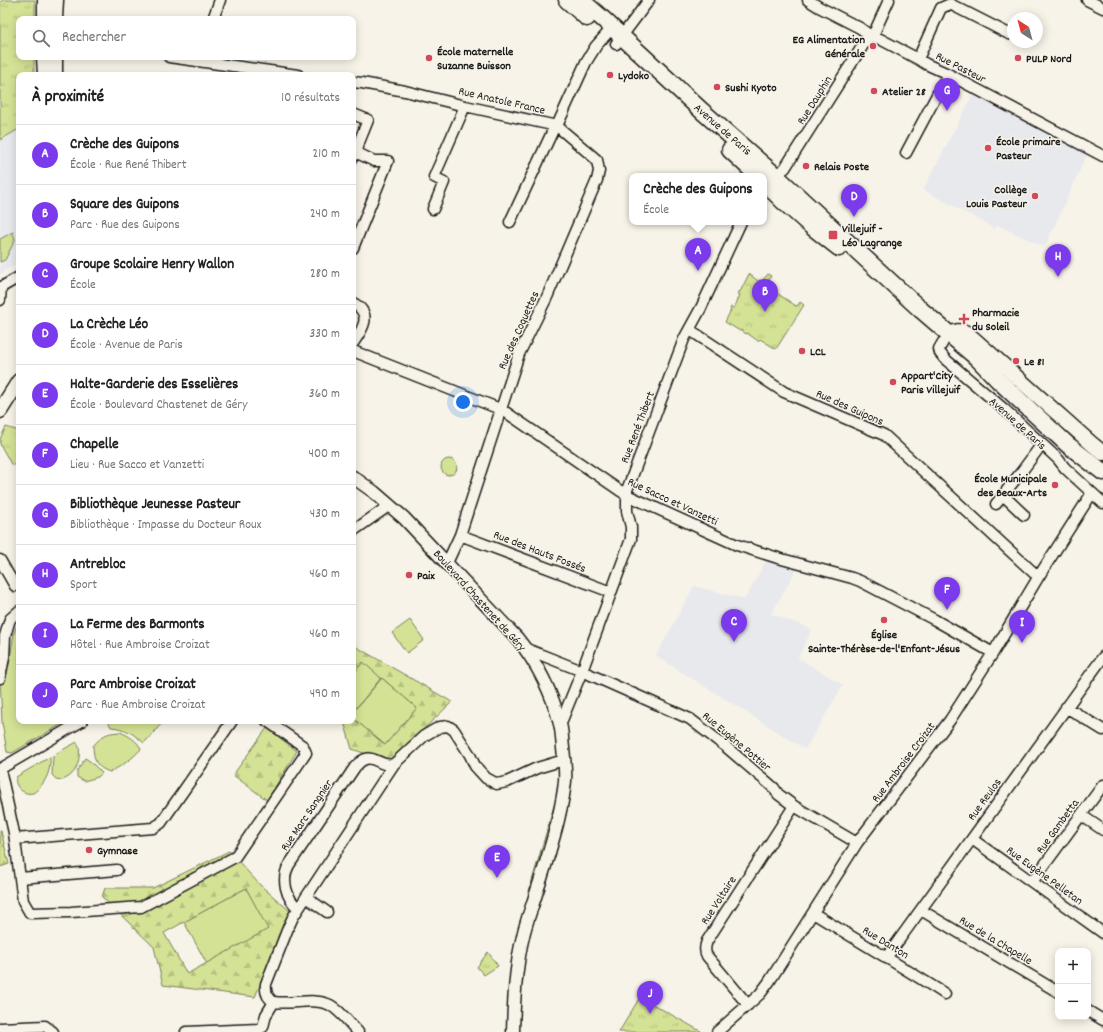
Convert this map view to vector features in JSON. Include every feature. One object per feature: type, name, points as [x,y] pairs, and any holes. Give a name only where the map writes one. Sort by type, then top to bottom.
[{"type":"main road","points":[[44,16],[45,0]]},
{"type":"main road","points":[[55,16],[56,0]]},
{"type":"main road","points":[[567,0],[612,35]]},
{"type":"main road","points":[[581,0],[612,35]]},
{"type":"main road","name":"Avenue de Paris","points":[[612,35],[702,111],[759,173]]},
{"type":"main road","points":[[44,60],[45,72]]},
{"type":"main road","points":[[55,60],[55,72]]},
{"type":"main road","name":"Avenue de Paris","points":[[767,182],[880,273],[1066,453],[1103,481]]},
{"type":"main road","points":[[946,338],[960,330],[967,333],[1103,453]]},
{"type":"main road","name":"Avenue de Paris","points":[[946,338],[977,358],[998,380],[1068,444],[1103,472]]},
{"type":"main road","points":[[0,411],[16,386]]},
{"type":"street","points":[[214,16],[220,0]]},
{"type":"street","name":"Rue Anatole France","points":[[356,82],[405,91],[556,126],[586,62],[596,46],[612,35],[649,0]]},
{"type":"street","name":"Rue Pasteur","points":[[808,0],[860,28],[871,36],[918,58],[926,64],[948,74],[1103,156]]},
{"type":"street","name":"Rue Dauphin","points":[[767,179],[785,168],[867,39],[875,31],[889,0]]},
{"type":"street","points":[[1087,0],[1103,8]]},
{"type":"street","points":[[918,58],[940,8],[950,4],[1007,33]]},
{"type":"street","points":[[203,60],[232,71],[248,72]]},
{"type":"street","points":[[906,153],[948,74]]},
{"type":"street","points":[[433,209],[444,182],[434,177],[465,106]]},
{"type":"street","points":[[356,115],[368,120],[356,150]]},
{"type":"street","points":[[510,222],[556,126]]},
{"type":"street","name":"Rue des Coquettes","points":[[448,563],[460,535],[519,354],[547,297],[597,180],[599,171],[597,160],[556,126]]},
{"type":"street","points":[[356,156],[374,161],[388,161],[356,241]]},
{"type":"street","name":"Rue René Thibert","points":[[560,725],[582,671],[610,592],[631,539],[631,527],[627,511],[627,490],[684,339],[690,330],[740,225]]},
{"type":"street","points":[[0,300],[1,287],[16,279]]},
{"type":"street","points":[[356,305],[362,310],[365,318],[356,339]]},
{"type":"street","name":"Rue des Guipons","points":[[690,330],[784,392],[884,435],[1039,576]]},
{"type":"street","name":"Avenue de Paris","points":[[946,338],[939,349],[940,353],[945,359],[1005,410],[1103,503]]},
{"type":"street","name":"Rue Sacco et Vanzetti","points":[[356,352],[500,409],[627,495],[737,545],[860,581],[935,620],[993,653]]},
{"type":"street","points":[[996,504],[1042,444]]},
{"type":"street","name":"Boulevard Chastenet de Géry","points":[[356,479],[390,505],[413,526],[524,648],[541,674],[560,725],[566,770],[565,782],[551,848],[528,918],[520,948],[515,978],[513,1032]]},
{"type":"street","name":"Rue Ambroise Croizat","points":[[717,1032],[760,994],[858,843],[950,720],[1092,493]]},
{"type":"street","points":[[1002,496],[1024,515]]},
{"type":"street","points":[[356,530],[390,505]]},
{"type":"street","name":"Rue des Hauts Fossés","points":[[460,535],[610,592]]},
{"type":"street","points":[[0,560],[15,587]]},
{"type":"street","points":[[0,678],[4,657],[5,636],[10,619],[16,614]]},
{"type":"street","name":"Rue Eugène Pottier","points":[[524,648],[582,671],[690,719],[725,746],[794,806],[858,843]]},
{"type":"street","name":"Rue Reulos","points":[[886,958],[1103,657]]},
{"type":"street","points":[[1066,707],[1103,730]]},
{"type":"street","points":[[77,724],[0,769],[15,840],[23,901],[30,913],[71,912],[141,907],[235,857],[306,753],[303,746],[271,724]]},
{"type":"street","points":[[15,840],[153,828],[157,826],[161,823],[230,724]]},
{"type":"street","points":[[358,1032],[332,1006],[321,1002],[274,1002],[266,993],[266,984],[288,928],[298,908],[394,764],[424,736],[440,726],[448,726],[454,730],[480,772],[486,778],[497,784],[507,782],[537,768],[564,760]]},
{"type":"street","name":"Rue Marc Sangnier","points":[[298,908],[295,906],[285,886],[285,874],[289,865],[306,839],[359,762],[363,759],[371,758],[388,765],[394,764]]},
{"type":"street","name":"Rue Gambetta","points":[[1032,882],[1103,785]]},
{"type":"street","name":"Rue Voltaire","points":[[748,1005],[705,954],[705,948],[707,941],[794,806]]},
{"type":"street","points":[[1081,814],[1103,830]]},
{"type":"street","name":"Rue Eugène Pelletan","points":[[972,839],[1103,933]]},
{"type":"street","points":[[20,878],[117,870]]},
{"type":"street","points":[[306,897],[327,912]]},
{"type":"street","name":"Rue de la Chapelle","points":[[921,910],[1055,990]]},
{"type":"street","name":"Rue Danton","points":[[813,913],[945,994]]},
{"type":"street","points":[[186,1032],[261,1028],[264,1025],[266,1015],[274,1002]]},
{"type":"street","points":[[1091,1013],[1103,1020]]},
{"type":"street","points":[[0,1028],[45,1026],[53,1032]]},
{"type":"shaded area","points":[[973,94],[1088,152],[1045,247],[997,225],[995,229],[923,190]]},
{"type":"shaded area","points":[[16,131],[16,264],[0,274],[0,140]]},
{"type":"shaded area","points":[[768,557],[798,567],[771,614],[812,629],[798,658],[843,685],[805,749],[656,656],[694,586],[745,599]]},
{"type":"green space","points":[[3,0],[35,0],[35,16],[16,16],[16,60],[34,60],[34,72],[16,72],[16,131],[0,140],[0,2]]},
{"type":"green space","points":[[13,232],[15,240],[5,260],[0,262],[0,239]]},
{"type":"green space","points":[[749,274],[758,281],[762,281],[768,274],[771,276],[766,285],[796,306],[800,302],[804,305],[776,349],[760,339],[758,341],[747,333],[746,334],[741,330],[740,331],[725,322],[731,307],[734,308],[740,295],[738,292],[740,292]]},
{"type":"green space","points":[[6,427],[16,430],[16,466],[11,464],[0,444],[0,439]]},
{"type":"green space","points":[[446,459],[452,459],[457,464],[455,473],[452,475],[446,475],[441,470],[441,464]]},
{"type":"green space","points":[[410,620],[424,640],[407,653],[392,633]]},
{"type":"green space","points":[[16,627],[16,724],[62,724],[12,753],[7,752],[2,722],[0,678],[9,665]]},
{"type":"green space","points":[[356,647],[452,702],[389,762],[352,749],[345,725],[343,724],[356,724],[356,721],[385,745],[417,708],[382,678],[356,708],[381,678],[363,662],[356,670]]},
{"type":"green space","points":[[363,662],[417,708],[385,745],[356,721],[356,670]]},
{"type":"green space","points":[[110,724],[161,724],[144,743],[129,732],[111,727]]},
{"type":"green space","points":[[267,728],[297,751],[267,800],[233,775]]},
{"type":"green space","points":[[120,732],[135,741],[141,749],[127,762],[110,772],[101,768],[96,762],[93,746],[105,735]]},
{"type":"green space","points":[[77,742],[79,745],[79,759],[74,772],[66,779],[56,779],[52,775],[53,756]]},
{"type":"green space","points":[[50,757],[48,774],[41,786],[33,793],[25,793],[20,790],[17,786],[16,777]]},
{"type":"green space","points":[[85,758],[102,773],[98,777],[84,781],[77,777],[77,771]]},
{"type":"green space","points":[[554,806],[546,845],[530,895],[528,894]]},
{"type":"green space","points":[[0,831],[9,864],[0,867]]},
{"type":"green space","points":[[229,851],[260,885],[290,911],[255,997],[163,985],[154,947],[102,897],[105,888],[153,888]],"holes":[[[246,888],[268,929],[187,974],[164,933]]]},
{"type":"green space","points":[[246,888],[269,929],[207,964],[184,922]]},
{"type":"green space","points":[[488,952],[498,966],[484,975],[477,967]]},
{"type":"green space","points":[[640,997],[702,1032],[619,1032]]},
{"type":"place","name":"EG Alimentation Générale","points":[[873,46]]},
{"type":"place","name":"École maternelle Suzanne Buisson","points":[[429,58]]},
{"type":"place","name":"PULP Nord","points":[[1018,58]]},
{"type":"place","name":"Lydoko","points":[[610,75]]},
{"type":"place","name":"Sushi Kyoto","points":[[717,87]]},
{"type":"place","name":"Atelier 28","points":[[874,91]]},
{"type":"place","name":"Bibliothèque Jeunesse Pasteur","points":[[947,111]]},
{"type":"place","name":"École primaire Pasteur","points":[[988,148]]},
{"type":"place","name":"Relais Poste","points":[[806,166]]},
{"type":"place","name":"Collège Louis Pasteur","points":[[1035,196]]},
{"type":"place","name":"La Crèche Léo","points":[[854,217]]},
{"type":"place","name":"Villejuif - Léo Lagrange","points":[[833,235]]},
{"type":"place","name":"Crèche des Guipons","points":[[698,271]]},
{"type":"place","name":"Antrebloc","points":[[1058,277]]},
{"type":"place","name":"Square des Guipons","points":[[765,312]]},
{"type":"place","name":"Pharmacie du Soleil","points":[[964,319]]},
{"type":"place","name":"LCL","points":[[802,351]]},
{"type":"place","name":"Le 81","points":[[1016,361]]},
{"type":"place","name":"Appart'City Paris Villejuif","points":[[893,382]]},
{"type":"place","name":"École Municipale des Beaux-Arts","points":[[1055,485]]},
{"type":"place","name":"Paix","points":[[409,575]]},
{"type":"place","name":"Chapelle","points":[[947,610]]},
{"type":"place","name":"Église Sainte-Thérèse-de-l'Enfant-Jésus","points":[[884,620]]},
{"type":"place","name":"Groupe Scolaire Henry Wallon","points":[[734,642]]},
{"type":"place","name":"La Ferme des Barmonts","points":[[1022,643]]},
{"type":"place","name":"Gymnase","points":[[89,850]]},
{"type":"place","name":"Halte-Garderie des Esselières","points":[[497,878]]},
{"type":"place","name":"Parc Ambroise Croizat","points":[[650,1014]]}]
